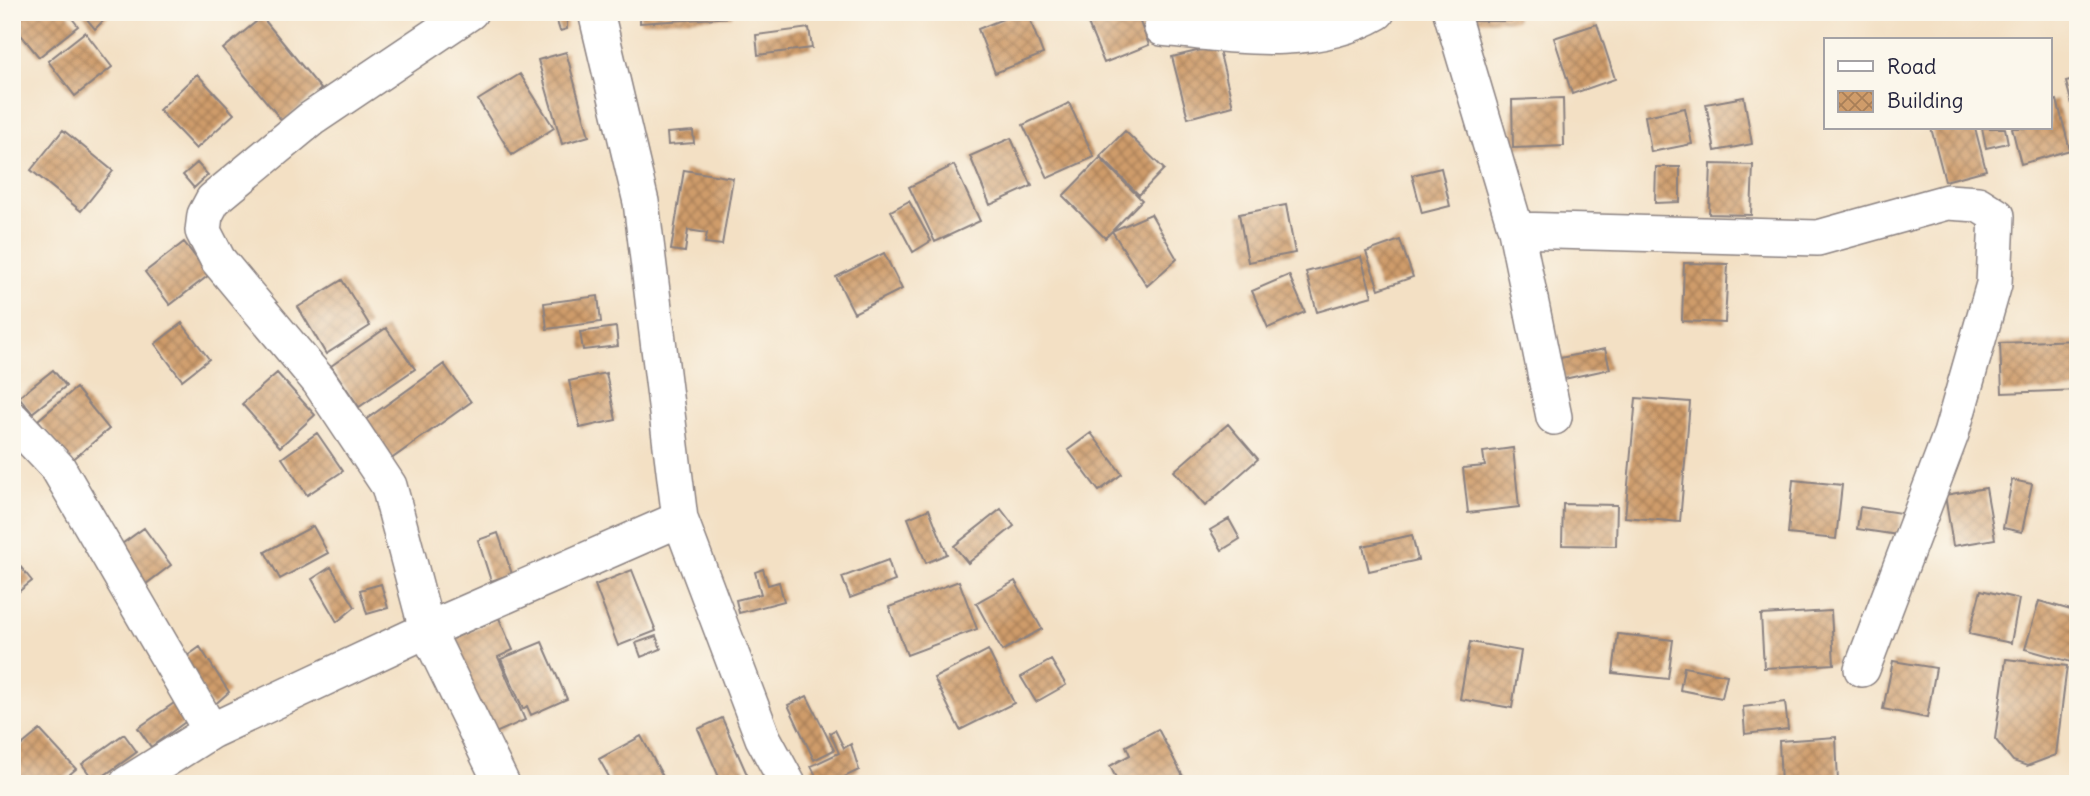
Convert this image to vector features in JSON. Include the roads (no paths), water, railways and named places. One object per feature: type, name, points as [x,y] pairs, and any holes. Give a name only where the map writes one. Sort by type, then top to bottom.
[{"type":"street","points":[[470,12],[311,119],[213,200],[205,215],[204,231],[218,260],[319,381],[389,486],[427,630],[502,784]]},
{"type":"street","points":[[596,12],[641,202],[680,519],[763,738],[789,784]]},
{"type":"street","points":[[1162,28],[1243,36],[1312,35],[1365,19],[1377,12]]},
{"type":"street","points":[[1451,12],[1516,230],[1554,417]]},
{"type":"street","points":[[1516,230],[1818,238],[1947,202],[1978,204],[1997,216],[1994,284],[1951,434],[1862,669]]},
{"type":"street","points":[[12,419],[58,468],[211,731]]},
{"type":"street","points":[[127,784],[211,731],[427,630],[680,519]]}]
